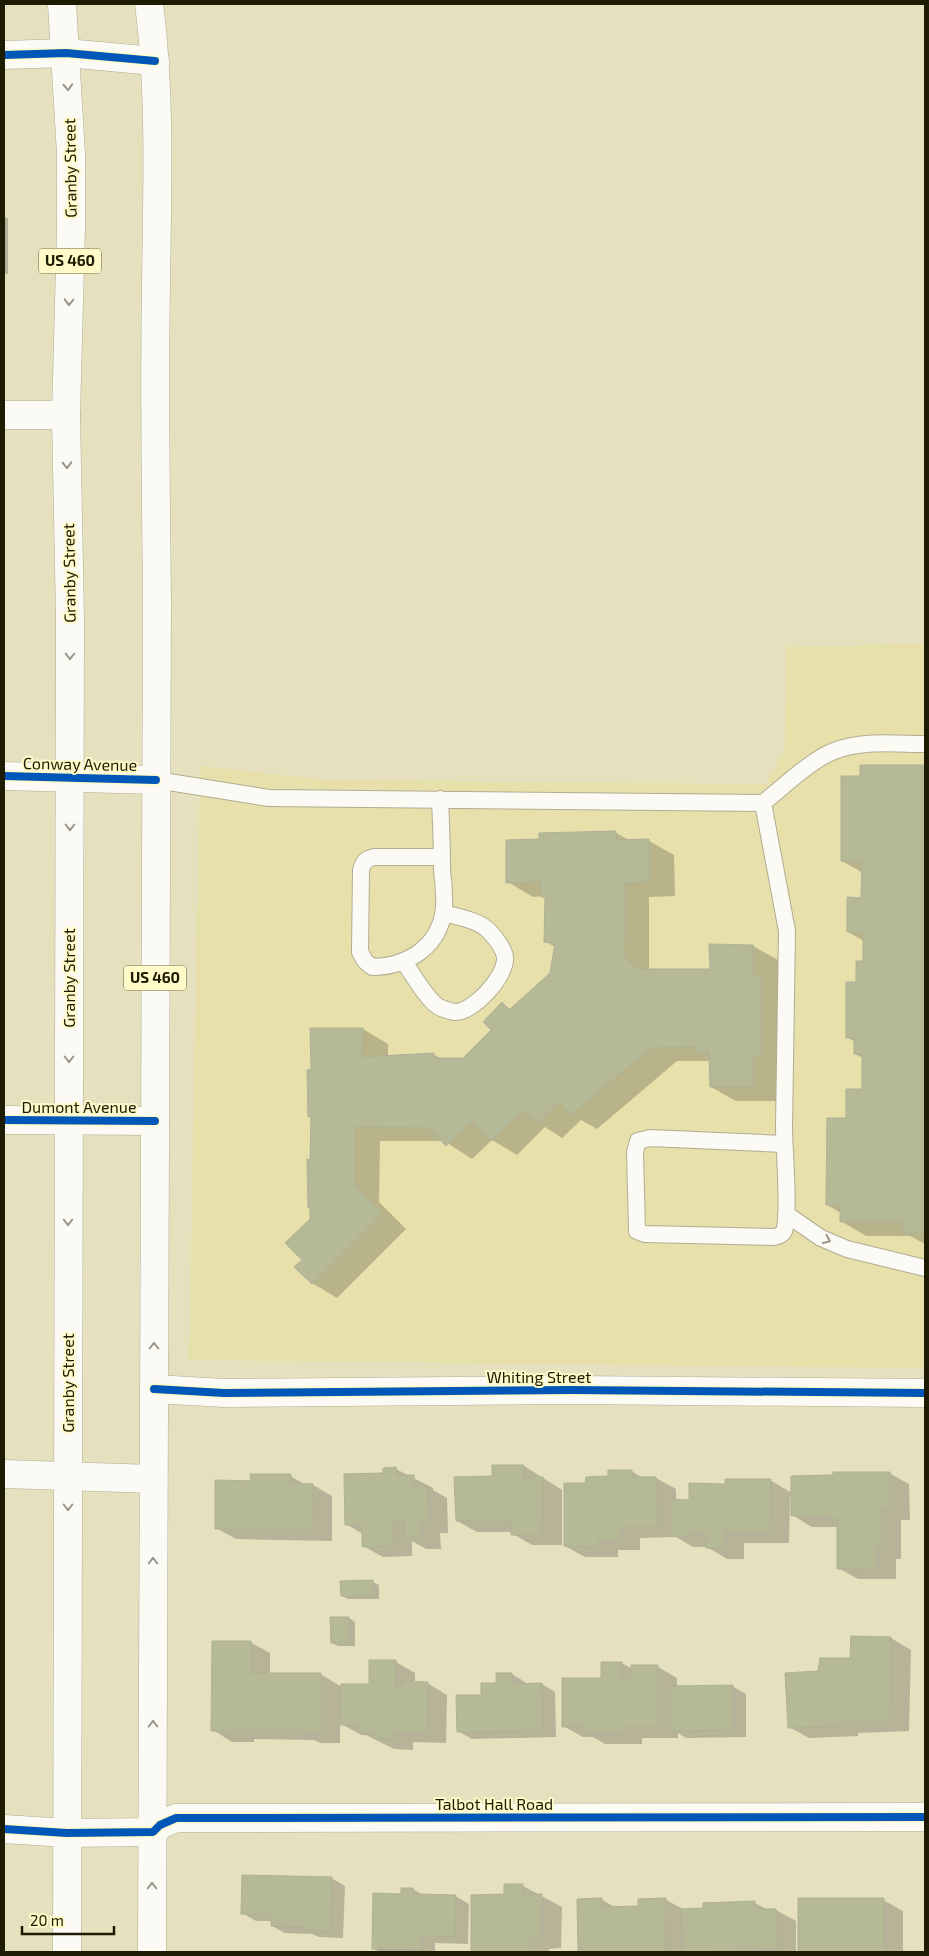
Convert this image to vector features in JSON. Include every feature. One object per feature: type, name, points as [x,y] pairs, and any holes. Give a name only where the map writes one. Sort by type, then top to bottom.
[{"type":"main road","name":"Granby Street","points":[[62,4],[71,154],[66,414],[70,618],[67,1952]]},
{"type":"main road","name":"US 460","points":[[149,4],[155,61],[157,168],[152,1952]]},
{"type":"main road","points":[[4,55],[66,53],[155,61]]},
{"type":"main road","points":[[4,415],[66,414]]},
{"type":"main road","name":"Conway Avenue","points":[[4,776],[156,780]]},
{"type":"main road","name":"Dumont Avenue","points":[[4,1120],[154,1121]]},
{"type":"main road","name":"Whiting Street","points":[[154,1389],[224,1393],[572,1390],[925,1393]]},
{"type":"main road","points":[[4,1474],[153,1479]]},
{"type":"main road","name":"Talbot Hall Road","points":[[153,1832],[160,1825],[176,1818],[925,1817]]},
{"type":"main road","points":[[4,1829],[67,1833],[153,1832]]},
{"type":"lane","points":[[156,780],[269,798],[763,803],[820,758],[834,751],[860,745],[925,744]]},
{"type":"lane","points":[[440,799],[444,913],[438,932],[426,949],[404,962],[382,967],[372,967],[365,961],[360,952],[361,870],[363,863],[374,857],[442,857]]},
{"type":"lane","points":[[763,803],[787,931],[784,1144],[786,1214],[784,1231],[779,1236],[774,1237],[644,1234],[637,1231],[635,1224],[635,1152],[638,1141],[650,1138],[784,1144]]},
{"type":"lane","points":[[404,962],[425,992],[438,1006],[454,1012],[472,1006],[498,980],[503,970],[505,957],[498,942],[489,931],[475,922],[444,913]]},
{"type":"lane","points":[[786,1214],[821,1238],[847,1249],[925,1268]]},
{"type":"shaded area","points":[[925,644],[925,1368],[189,1360],[200,766],[326,780],[766,784],[785,749],[786,647]]},
{"type":"building","points":[[860,765],[925,765],[925,1233],[903,1233],[903,1222],[840,1222],[840,1205],[826,1205],[827,1118],[846,1118],[846,1089],[862,1089],[862,1054],[854,1054],[854,1038],[846,1038],[846,982],[856,982],[856,961],[863,961],[863,932],[847,932],[847,897],[861,898],[862,862],[841,861],[841,776],[860,776]]},
{"type":"building","points":[[616,831],[616,840],[649,839],[650,882],[625,883],[624,957],[638,969],[710,969],[709,944],[753,945],[753,976],[761,976],[761,1056],[753,1056],[753,1087],[710,1087],[709,1052],[696,1053],[696,1047],[651,1048],[571,1115],[559,1102],[537,1124],[523,1110],[491,1141],[472,1121],[446,1146],[429,1128],[355,1127],[355,1186],[382,1214],[312,1284],[294,1267],[302,1260],[285,1243],[310,1219],[307,1159],[310,1160],[311,1116],[308,1117],[307,1070],[311,1069],[310,1028],[363,1028],[362,1057],[434,1053],[434,1058],[463,1058],[491,1030],[483,1022],[502,1002],[509,1010],[550,973],[555,943],[544,942],[545,897],[541,897],[541,882],[506,883],[506,840],[539,839],[539,833]]},
{"type":"building","points":[[492,1465],[524,1465],[523,1477],[543,1477],[542,1535],[511,1535],[511,1521],[456,1521],[454,1477],[492,1476]]},
{"type":"building","points":[[396,1467],[397,1475],[414,1475],[414,1486],[428,1486],[429,1522],[421,1523],[421,1538],[405,1538],[404,1521],[392,1521],[393,1546],[362,1547],[362,1525],[345,1525],[344,1474],[383,1473],[383,1468]]},
{"type":"building","points":[[608,1470],[632,1470],[632,1477],[656,1477],[657,1527],[621,1527],[621,1540],[599,1540],[598,1547],[564,1546],[564,1483],[585,1483],[586,1477],[608,1476]]},
{"type":"building","points":[[833,1472],[890,1472],[890,1510],[881,1510],[882,1548],[877,1548],[877,1568],[837,1569],[837,1519],[832,1520],[832,1516],[791,1516],[791,1476],[833,1475]]},
{"type":"building","points":[[250,1474],[291,1474],[291,1483],[313,1484],[312,1530],[215,1529],[215,1480],[251,1481]]},
{"type":"building","points":[[725,1479],[771,1479],[770,1533],[725,1532],[725,1548],[706,1548],[706,1533],[693,1533],[693,1536],[672,1536],[672,1499],[689,1500],[689,1483],[725,1484]]},
{"type":"building","points":[[373,1580],[373,1596],[341,1596],[340,1581]]},
{"type":"building","points":[[330,1617],[349,1617],[349,1643],[331,1643]]},
{"type":"building","points":[[851,1636],[891,1637],[890,1721],[839,1722],[839,1726],[788,1728],[785,1673],[818,1671],[820,1658],[850,1658]]},
{"type":"building","points":[[212,1641],[251,1641],[251,1673],[321,1673],[321,1732],[299,1733],[299,1729],[211,1731]]},
{"type":"building","points":[[369,1660],[396,1660],[396,1687],[401,1686],[401,1681],[428,1682],[427,1732],[394,1732],[394,1739],[373,1738],[373,1732],[357,1732],[358,1725],[340,1725],[341,1684],[369,1684]]},
{"type":"building","points":[[601,1662],[622,1662],[622,1678],[631,1678],[631,1665],[658,1665],[658,1727],[622,1727],[622,1733],[584,1734],[584,1726],[562,1727],[562,1678],[601,1678]]},
{"type":"building","points":[[496,1673],[512,1673],[512,1684],[542,1683],[543,1730],[457,1732],[456,1695],[481,1695],[481,1683],[496,1683]]},
{"type":"building","points":[[733,1685],[733,1730],[671,1731],[670,1686]]},
{"type":"building","points":[[242,1875],[332,1877],[330,1931],[305,1930],[305,1927],[271,1926],[271,1914],[241,1914]]},
{"type":"building","points":[[504,1884],[523,1884],[523,1894],[542,1894],[542,1938],[530,1938],[530,1952],[471,1952],[471,1895],[504,1894]]},
{"type":"building","points":[[401,1888],[413,1888],[413,1894],[456,1895],[455,1937],[422,1936],[422,1950],[372,1949],[373,1893],[401,1894]]},
{"type":"building","points":[[602,1898],[602,1907],[638,1906],[638,1899],[666,1898],[666,1911],[664,1910],[665,1952],[578,1952],[577,1899]]},
{"type":"building","points":[[798,1898],[884,1898],[884,1952],[798,1952]]},
{"type":"building","points":[[755,1901],[755,1909],[776,1909],[777,1950],[683,1952],[681,1909],[703,1908],[703,1903]]},
{"type":"cycle path","points":[[4,55],[66,53],[155,61]]},
{"type":"cycle path","points":[[4,776],[156,780]]},
{"type":"cycle path","points":[[4,1120],[155,1121]]},
{"type":"cycle path","points":[[154,1389],[224,1393],[572,1390],[925,1393]]},
{"type":"cycle path","points":[[4,1829],[67,1833],[153,1832],[160,1825],[176,1818],[925,1817]]}]
